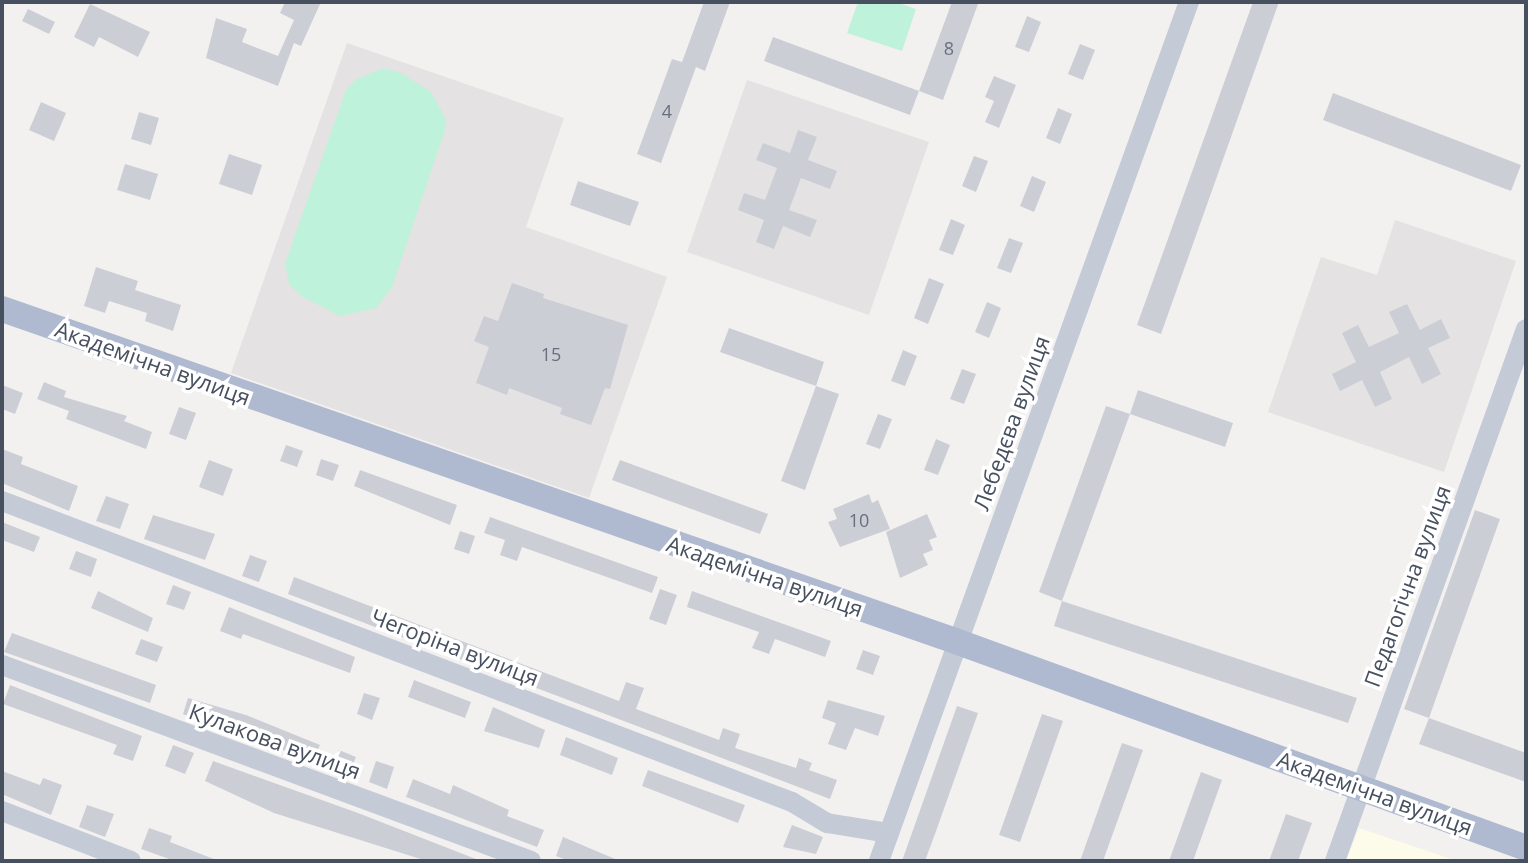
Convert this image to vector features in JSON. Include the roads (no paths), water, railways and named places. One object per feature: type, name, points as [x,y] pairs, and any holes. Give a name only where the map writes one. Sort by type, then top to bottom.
[{"type":"main road","name":"Академічна вулиця","points":[[2,309],[958,642],[1526,848]]},
{"type":"street","name":"Лебедєва вулиця","points":[[879,861],[1189,2]]},
{"type":"street","name":"Педагогічна вулиця","points":[[1335,861],[1526,329]]},
{"type":"street","name":"Чегоріна вулиця","points":[[2,501],[792,802],[827,823],[889,833]]},
{"type":"street","name":"Кулакова вулиця","points":[[2,665],[531,861]]},
{"type":"street","points":[[2,811],[131,861]]}]
